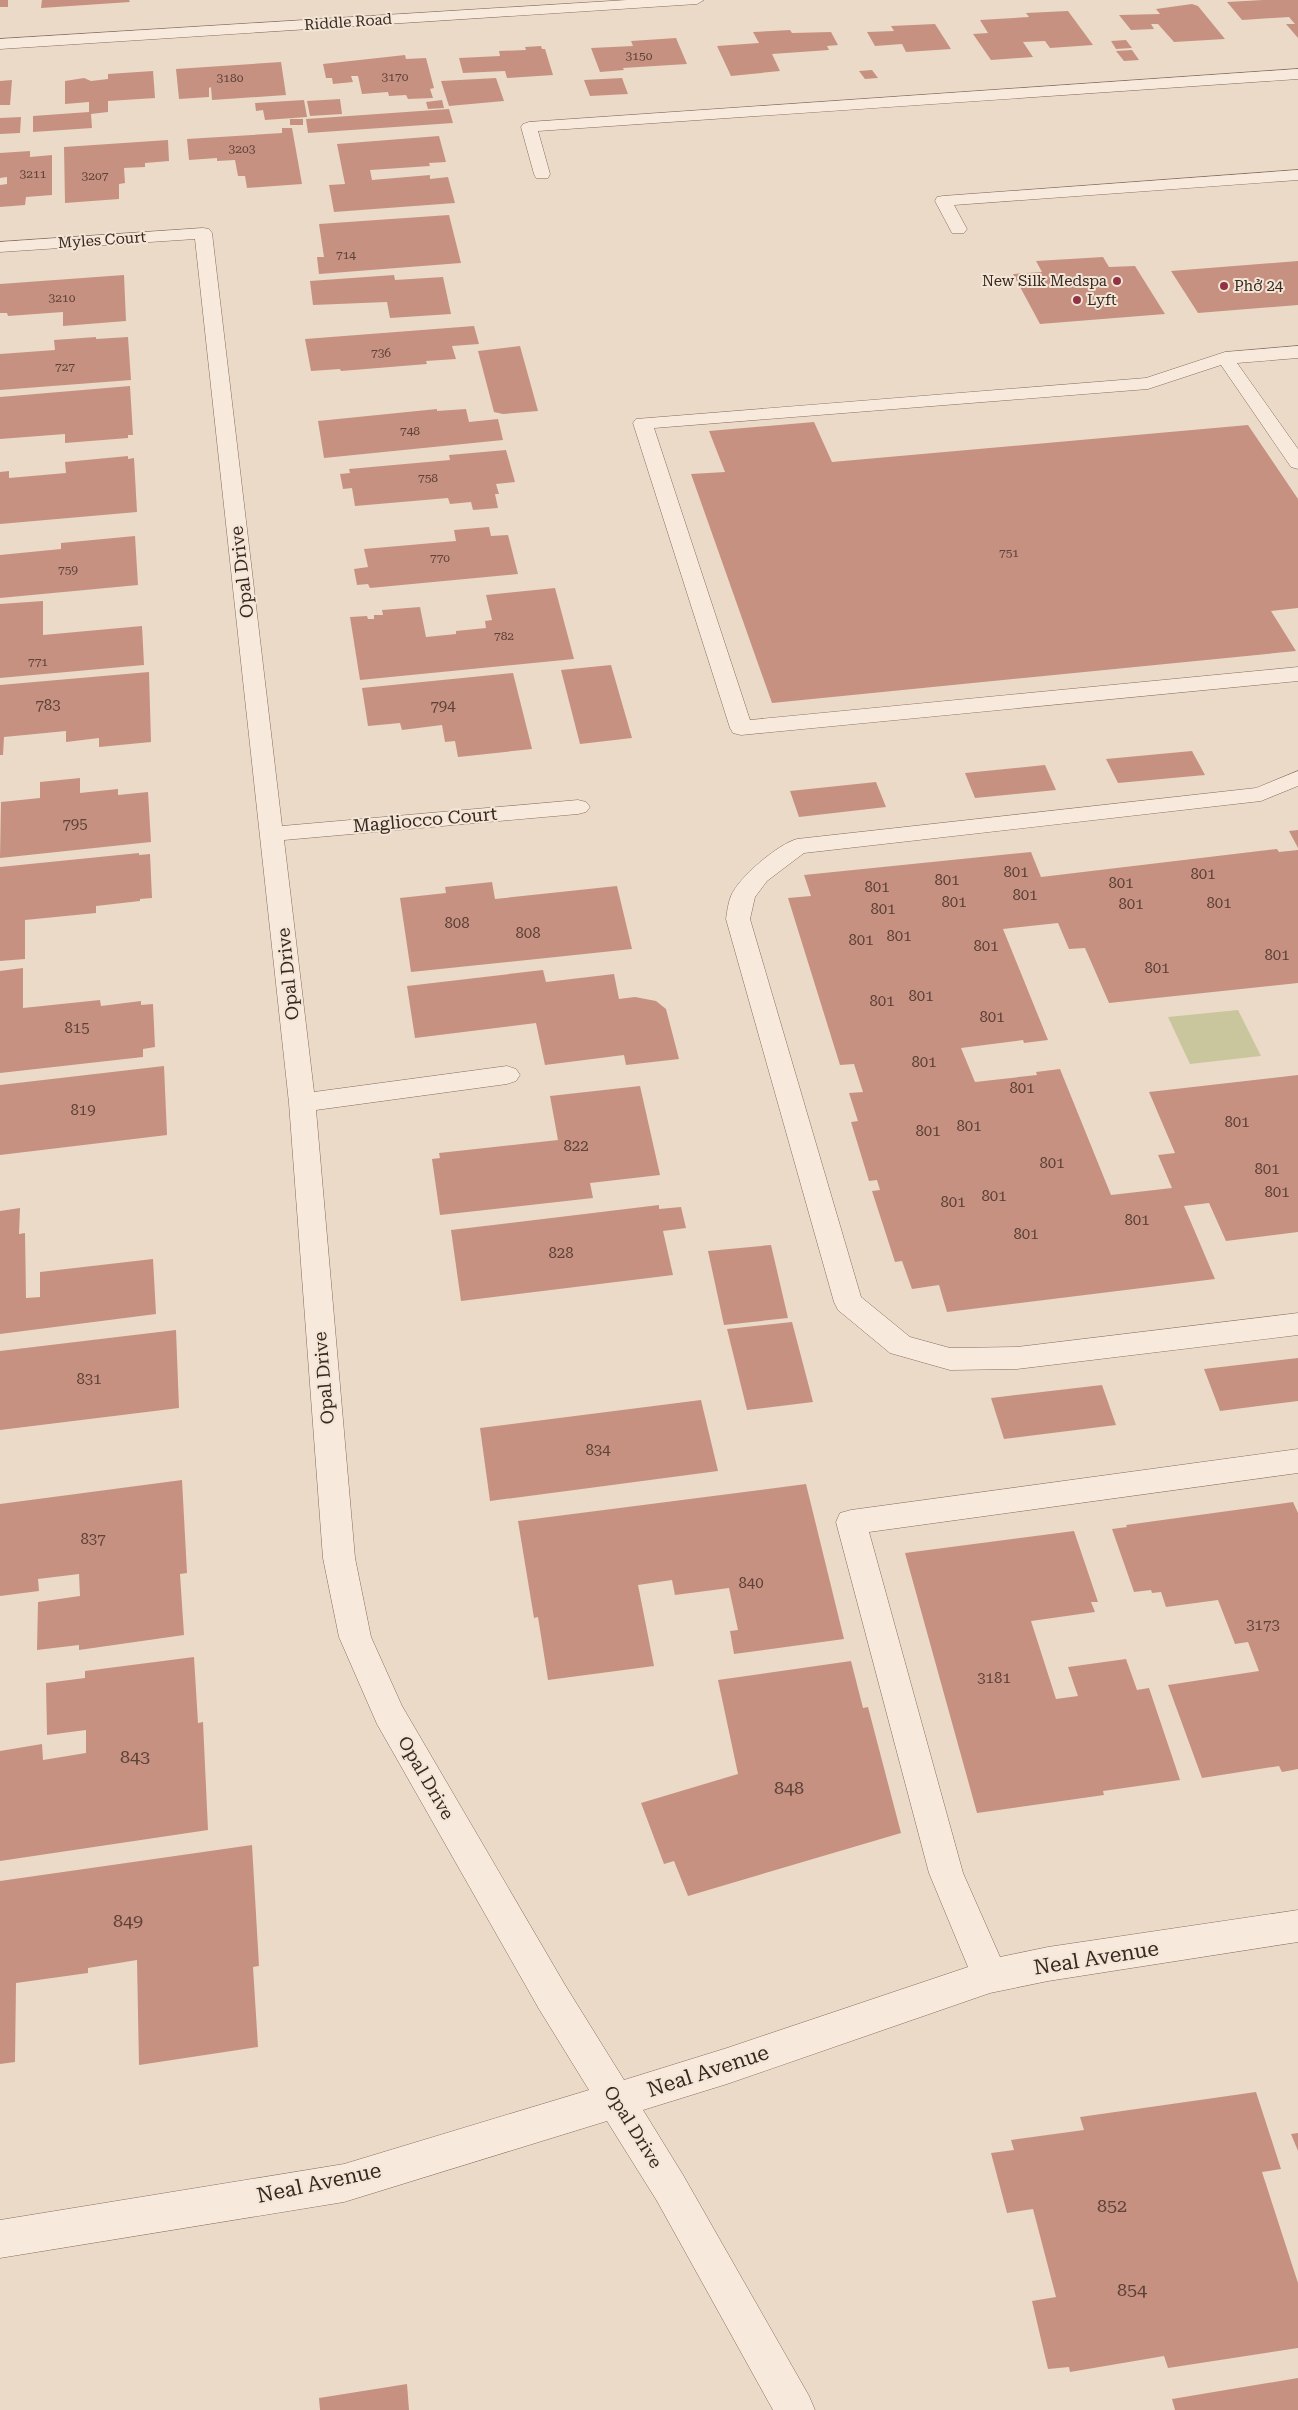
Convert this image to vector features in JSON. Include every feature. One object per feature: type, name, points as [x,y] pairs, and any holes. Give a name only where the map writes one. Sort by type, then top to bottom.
[{"type":"street","name":"Riddle Road","points":[[0,44],[697,0]]},
{"type":"street","points":[[542,174],[529,127],[1298,74]]},
{"type":"street","points":[[958,229],[943,201],[1298,175]]},
{"type":"street","name":"Myles Court","points":[[0,247],[203,233]]},
{"type":"street","name":"Opal Drive","points":[[203,233],[273,834],[302,1102],[339,1558],[356,1637],[389,1714],[552,1997],[670,2188],[795,2410]]},
{"type":"street","points":[[1298,352],[1225,358],[1148,383],[643,422],[741,728],[1298,674]]},
{"type":"street","points":[[1225,358],[1298,463]]},
{"type":"street","points":[[1298,778],[1261,794],[796,846],[759,876],[743,896],[738,919],[848,1302],[900,1345],[950,1359],[1017,1358],[1298,1324]]},
{"type":"street","name":"Magliocco Court","points":[[273,834],[578,807]]},
{"type":"street","points":[[302,1102],[507,1075]]},
{"type":"street","points":[[990,1976],[946,1873],[851,1522],[1298,1461]]},
{"type":"street","name":"Neal Avenue","points":[[0,2239],[344,2183],[726,2066],[990,1976],[1048,1964],[1298,1926]]},
{"type":"shaded area","points":[[1238,1010],[1261,1056],[1190,1064],[1168,1017]]},
{"type":"building","points":[[0,0],[8,0],[8,7],[0,7]]},
{"type":"building","points":[[42,0],[129,0],[130,2],[41,8]]},
{"type":"building","points":[[1298,0],[1298,38],[1286,24],[1295,24],[1289,17],[1242,20],[1227,2]]},
{"type":"building","points":[[1192,4],[1198,6],[1225,39],[1174,42],[1158,24],[1151,24],[1154,29],[1131,30],[1119,15],[1160,14],[1156,9]]},
{"type":"building","points":[[1068,11],[1093,45],[1050,48],[1045,41],[1023,42],[1033,57],[991,60],[973,34],[988,33],[980,20],[1029,17],[1026,13]]},
{"type":"building","points":[[935,24],[951,49],[906,52],[902,44],[875,46],[867,32],[894,31],[891,26]]},
{"type":"building","points":[[790,30],[792,33],[831,32],[838,45],[827,46],[829,50],[772,54],[780,71],[731,76],[717,46],[759,43],[753,32]]},
{"type":"building","points":[[676,38],[687,64],[623,68],[624,70],[600,72],[591,48],[633,46],[631,41]]},
{"type":"building","points":[[1126,40],[1132,48],[1116,49],[1111,41]]},
{"type":"building","points":[[541,46],[542,49],[545,49],[553,75],[507,78],[505,71],[463,73],[459,58],[500,56],[499,51],[526,50],[525,47]]},
{"type":"building","points":[[1132,50],[1139,60],[1124,61],[1116,51]]},
{"type":"building","points":[[405,55],[406,59],[426,58],[434,88],[430,89],[433,98],[408,99],[406,95],[389,96],[388,92],[362,94],[358,76],[351,76],[353,82],[333,84],[332,78],[326,78],[323,64]]},
{"type":"building","points":[[281,62],[286,95],[212,100],[211,87],[209,88],[209,97],[179,99],[176,69]]},
{"type":"building","points":[[872,70],[878,78],[865,79],[859,71]]},
{"type":"building","points":[[153,71],[155,98],[108,101],[108,112],[91,114],[92,128],[33,132],[33,116],[89,112],[89,102],[65,104],[65,81],[84,78],[91,81],[108,79],[108,74]]},
{"type":"building","points":[[496,78],[504,101],[449,106],[441,81]]},
{"type":"building","points":[[622,78],[628,94],[590,96],[584,80]]},
{"type":"building","points":[[12,80],[10,105],[0,105],[0,81]]},
{"type":"building","points":[[340,99],[342,114],[310,116],[307,101]]},
{"type":"building","points":[[304,100],[307,117],[265,120],[263,110],[256,111],[255,103]]},
{"type":"building","points":[[442,100],[444,108],[428,109],[426,102]]},
{"type":"building","points":[[449,109],[453,123],[308,133],[306,119]]},
{"type":"building","points":[[21,117],[20,133],[0,134],[0,118]]},
{"type":"building","points":[[290,119],[303,119],[303,125],[290,125]]},
{"type":"building","points":[[282,128],[292,128],[302,184],[247,188],[245,176],[238,176],[235,160],[217,161],[217,158],[189,160],[187,139],[282,133]]},
{"type":"building","points":[[439,136],[446,162],[429,163],[430,166],[370,170],[372,180],[430,175],[430,179],[448,177],[455,203],[334,212],[329,185],[345,184],[337,144]]},
{"type":"building","points":[[168,140],[169,161],[145,163],[145,167],[124,168],[125,183],[119,184],[119,199],[65,203],[64,147]]},
{"type":"building","points":[[30,151],[30,157],[52,155],[52,195],[26,197],[25,205],[0,207],[0,185],[7,184],[7,177],[0,178],[0,153]]},
{"type":"building","points":[[449,215],[461,263],[319,274],[317,257],[324,257],[319,224]]},
{"type":"building","points":[[1103,257],[1109,267],[1135,266],[1165,314],[1040,324],[1013,274],[1042,272],[1036,261]]},
{"type":"building","points":[[1298,261],[1298,305],[1198,313],[1171,271]]},
{"type":"building","points":[[124,275],[126,321],[63,326],[63,312],[8,316],[7,313],[0,313],[0,284]]},
{"type":"building","points":[[394,275],[395,280],[443,277],[451,314],[390,318],[387,302],[313,305],[310,281]]},
{"type":"building","points":[[474,326],[479,344],[452,346],[456,359],[426,361],[427,364],[341,371],[340,369],[311,371],[305,339]]},
{"type":"building","points":[[96,337],[96,339],[128,337],[131,380],[0,390],[0,354],[55,350],[54,340]]},
{"type":"building","points":[[520,346],[538,411],[503,414],[494,412],[478,351]]},
{"type":"building","points":[[130,386],[133,435],[128,435],[128,438],[65,443],[65,434],[0,439],[0,397]]},
{"type":"building","points":[[437,409],[437,411],[466,409],[469,422],[498,419],[503,440],[324,458],[318,421]]},
{"type":"building","points":[[814,422],[832,462],[1248,425],[1298,499],[1298,608],[1271,611],[1296,651],[772,703],[691,474],[725,472],[709,431]]},
{"type":"building","points":[[506,450],[515,482],[496,484],[499,494],[495,494],[498,508],[473,510],[471,502],[450,504],[448,498],[355,506],[352,488],[343,489],[340,474],[350,473],[349,469],[450,460],[449,455]]},
{"type":"building","points":[[128,456],[128,459],[134,458],[137,512],[0,524],[0,472],[9,471],[9,478],[66,473],[65,462]]},
{"type":"building","points":[[489,527],[491,536],[508,535],[518,574],[370,588],[368,584],[357,585],[354,569],[368,567],[364,549],[456,541],[454,530]]},
{"type":"building","points":[[135,536],[138,585],[0,598],[0,555],[61,549],[61,543]]},
{"type":"building","points":[[555,588],[574,659],[360,680],[350,617],[367,616],[368,619],[374,619],[374,615],[383,615],[382,610],[420,607],[426,637],[456,634],[456,631],[486,628],[485,621],[492,620],[486,595]]},
{"type":"building","points":[[43,601],[43,635],[142,626],[144,665],[0,678],[0,604]]},
{"type":"building","points":[[611,665],[632,738],[580,744],[561,670]]},
{"type":"building","points":[[149,672],[151,742],[99,747],[99,738],[66,742],[66,731],[4,737],[3,755],[0,755],[0,685]]},
{"type":"building","points":[[513,673],[532,749],[458,757],[455,741],[445,742],[442,725],[402,730],[400,723],[368,726],[362,688]]},
{"type":"building","points":[[1192,751],[1205,775],[1118,783],[1106,759]]},
{"type":"building","points":[[1045,765],[1056,790],[975,798],[965,773]]},
{"type":"building","points":[[80,778],[80,793],[118,789],[118,795],[148,792],[151,842],[0,858],[1,802],[40,798],[40,782]]},
{"type":"building","points":[[876,782],[886,807],[799,817],[790,791]]},
{"type":"building","points":[[1298,830],[1298,848],[1289,831]]},
{"type":"building","points":[[1277,849],[1279,852],[1298,850],[1298,983],[1109,1003],[1085,948],[1069,949],[1058,923],[1003,929],[1048,1040],[1024,1043],[1023,1040],[961,1048],[975,1082],[1037,1075],[1036,1072],[1060,1069],[1111,1195],[1172,1188],[1158,1155],[1175,1153],[1149,1092],[1298,1075],[1298,1232],[1226,1241],[1209,1203],[1184,1206],[1215,1279],[947,1312],[939,1285],[912,1289],[902,1261],[895,1262],[872,1191],[880,1190],[877,1180],[869,1181],[851,1122],[858,1121],[849,1093],[863,1092],[854,1064],[840,1065],[788,898],[811,896],[804,875],[1031,852],[1041,877]]},
{"type":"building","points":[[139,853],[139,855],[150,854],[152,898],[96,906],[96,913],[25,920],[25,959],[0,961],[0,867]]},
{"type":"building","points":[[492,882],[495,899],[617,886],[632,949],[411,972],[400,898],[446,893],[445,887]]},
{"type":"building","points":[[23,968],[23,1008],[100,1000],[101,1006],[141,1001],[141,1005],[153,1004],[155,1047],[143,1049],[143,1057],[0,1073],[0,971]]},
{"type":"building","points":[[543,970],[546,982],[614,974],[619,999],[635,997],[656,1001],[666,1009],[679,1059],[626,1065],[624,1055],[545,1065],[536,1023],[415,1038],[407,986]]},
{"type":"building","points":[[164,1066],[167,1135],[0,1155],[0,1085]]},
{"type":"building","points":[[640,1086],[660,1175],[590,1183],[593,1198],[440,1215],[432,1159],[440,1158],[439,1153],[558,1140],[550,1096]]},
{"type":"building","points":[[659,1205],[659,1209],[681,1207],[686,1228],[663,1231],[673,1275],[461,1301],[451,1230]]},
{"type":"building","points":[[20,1208],[19,1234],[25,1233],[26,1298],[40,1297],[40,1272],[153,1259],[156,1314],[0,1334],[0,1211]]},
{"type":"building","points":[[771,1245],[788,1318],[724,1325],[708,1251]]},
{"type":"building","points":[[792,1322],[813,1402],[747,1410],[727,1329]]},
{"type":"building","points":[[176,1330],[179,1408],[0,1430],[0,1351]]},
{"type":"building","points":[[1298,1358],[1298,1401],[1220,1411],[1204,1369]]},
{"type":"building","points":[[1102,1385],[1116,1425],[1004,1439],[991,1398]]},
{"type":"building","points":[[701,1400],[718,1471],[490,1501],[480,1428]]},
{"type":"building","points":[[182,1480],[187,1573],[180,1574],[184,1635],[79,1650],[79,1645],[37,1650],[38,1602],[80,1596],[79,1574],[38,1579],[39,1591],[0,1596],[0,1504]]},
{"type":"building","points":[[806,1484],[844,1639],[734,1654],[730,1631],[738,1630],[729,1588],[675,1595],[672,1580],[638,1585],[654,1666],[548,1680],[538,1617],[534,1618],[518,1521]]},
{"type":"building","points":[[1293,1502],[1298,1513],[1298,1769],[1282,1772],[1279,1766],[1202,1778],[1168,1685],[1259,1671],[1248,1642],[1235,1644],[1218,1600],[1166,1607],[1161,1592],[1152,1593],[1151,1590],[1134,1592],[1112,1529],[1127,1527],[1126,1525]]},
{"type":"building","points":[[1074,1531],[1098,1602],[1091,1602],[1095,1612],[1031,1621],[1056,1699],[1078,1696],[1068,1667],[1126,1659],[1137,1690],[1149,1688],[1180,1780],[1103,1791],[1104,1795],[977,1813],[905,1553]]},
{"type":"building","points":[[194,1657],[198,1723],[203,1722],[208,1830],[0,1861],[0,1751],[42,1744],[43,1760],[86,1753],[86,1730],[47,1735],[46,1683],[85,1678],[85,1671]]},
{"type":"building","points":[[851,1661],[863,1708],[868,1707],[901,1833],[688,1896],[674,1861],[664,1864],[641,1803],[738,1774],[718,1680]]},
{"type":"building","points":[[252,1845],[259,1966],[253,1967],[258,2047],[139,2065],[137,1960],[88,1968],[88,1973],[16,1983],[15,2062],[0,2064],[0,1881]]},
{"type":"building","points":[[1256,2092],[1281,2169],[1262,2172],[1298,2283],[1298,2348],[1168,2368],[1164,2356],[1070,2372],[1069,2367],[1048,2369],[1032,2301],[1056,2297],[1033,2209],[1007,2213],[991,2153],[1014,2150],[1011,2140],[1084,2130],[1080,2117]]},
{"type":"building","points":[[1298,2133],[1298,2151],[1291,2134]]},
{"type":"building","points":[[1298,2378],[1298,2410],[1175,2410],[1172,2399]]},
{"type":"building","points":[[407,2384],[409,2410],[320,2410],[319,2398]]},
{"type":"place","name":"New Silk Medspa","points":[[1117,281]]},
{"type":"place","name":"Phở 24","points":[[1224,286]]},
{"type":"place","name":"Lyft","points":[[1077,300]]}]
